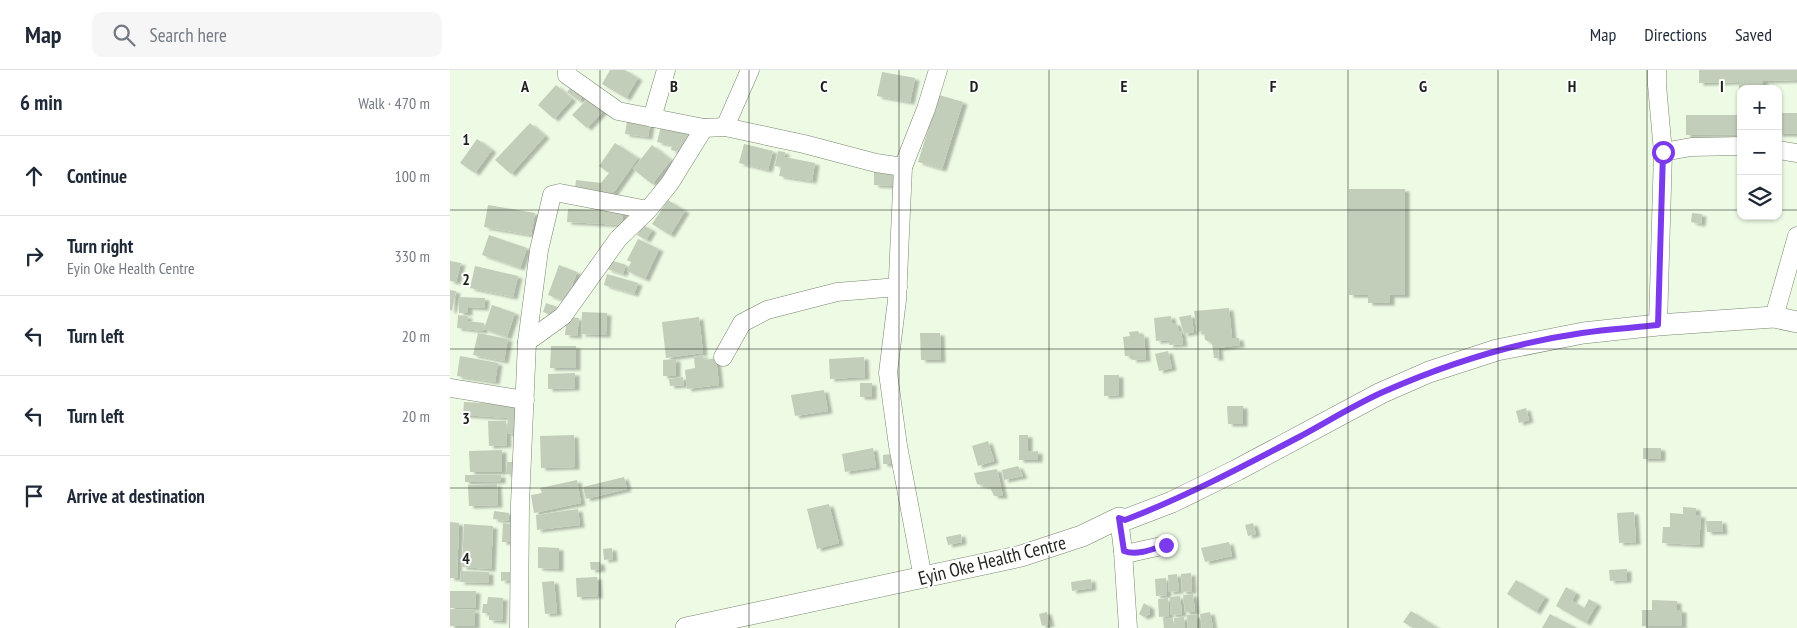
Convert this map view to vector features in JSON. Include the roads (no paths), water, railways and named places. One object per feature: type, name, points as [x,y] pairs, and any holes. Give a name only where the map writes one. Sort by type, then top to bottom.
[{"type":"main road","name":"Eyin Oke Health Centre","points":[[686,628],[1021,556],[1082,536],[1119,518],[1125,520],[1172,502],[1237,470],[1380,393],[1429,372],[1497,350],[1583,333],[1658,325],[1774,317],[1797,322]]},
{"type":"street","points":[[567,70],[567,75],[618,111],[704,128],[725,127],[804,144],[876,163],[903,167]]},
{"type":"street","points":[[652,118],[666,70]]},
{"type":"street","points":[[725,127],[750,70]]},
{"type":"street","points":[[923,578],[898,446],[888,373],[898,287],[903,167],[926,109],[938,70]]},
{"type":"street","points":[[1658,70],[1657,85],[1663,152],[1658,325]]},
{"type":"street","points":[[527,342],[563,316],[618,240],[648,210],[670,182],[704,128]]},
{"type":"street","points":[[1663,152],[1692,147],[1737,146]]},
{"type":"street","points":[[1782,151],[1797,153]]},
{"type":"street","points":[[519,628],[518,599],[527,342],[539,250],[552,195],[560,193],[648,210]]},
{"type":"street","points":[[1774,317],[1797,236]]},
{"type":"street","points":[[723,357],[742,323],[767,310],[838,292],[898,287]]},
{"type":"street","points":[[450,388],[525,400]]},
{"type":"street","points":[[1119,518],[1124,551],[1128,628]]},
{"type":"street","points":[[1124,551],[1130,553],[1148,551],[1166,545]]}]
